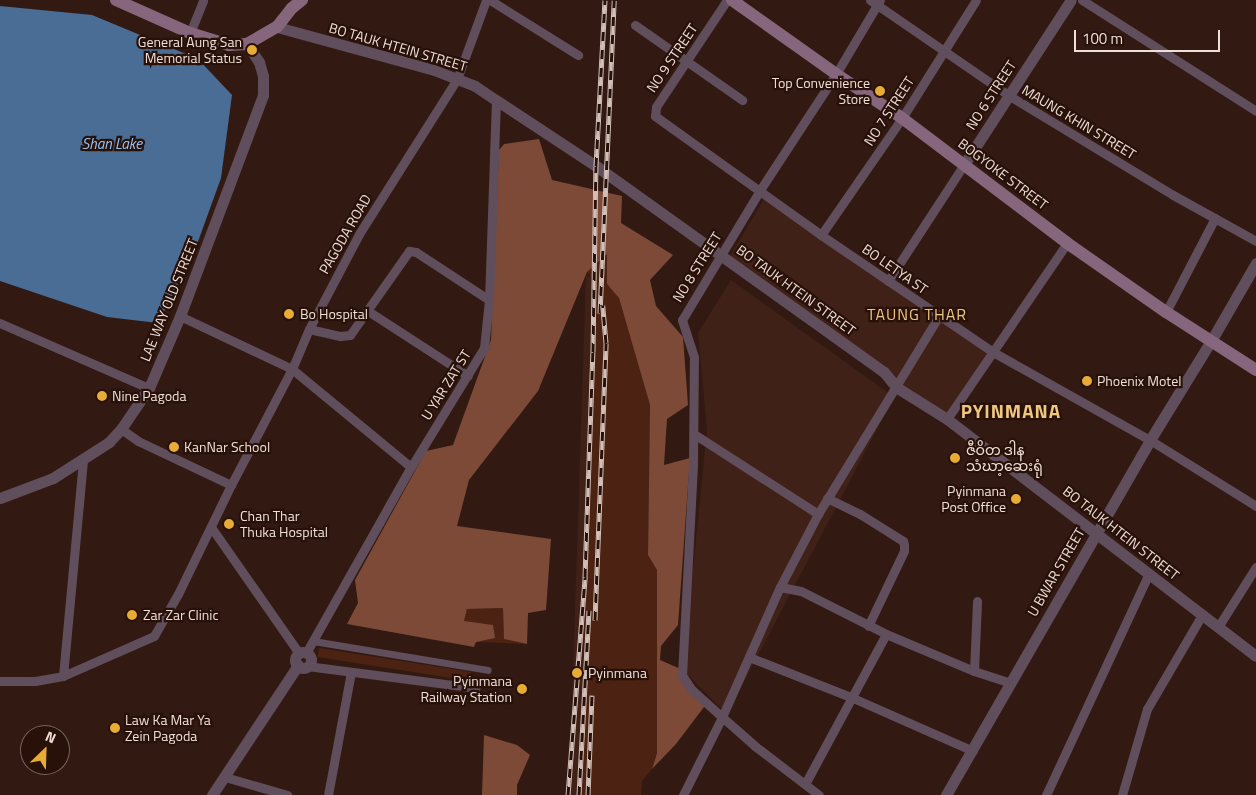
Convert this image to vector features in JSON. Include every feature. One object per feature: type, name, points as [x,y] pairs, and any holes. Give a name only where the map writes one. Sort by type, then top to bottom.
[{"type":"main road","points":[[116,0],[190,33],[229,45],[247,44],[277,27],[292,8],[302,0]]},
{"type":"main road","name":"BOGYOKE STREET","points":[[732,0],[965,163],[1067,243],[1166,312],[1256,370]]},
{"type":"street","points":[[190,33],[203,0]]},
{"type":"street","points":[[488,0],[578,55]]},
{"type":"street","name":"PAGODA ROAD","points":[[0,681],[34,681],[63,676],[154,636],[167,615],[212,527],[231,485],[292,369],[309,328],[359,234],[457,79],[488,0]]},
{"type":"street","name":"NO 9 STREET","points":[[655,116],[657,106],[727,0]]},
{"type":"street","name":"NO 7 STREET","points":[[821,235],[902,118],[976,0]]},
{"type":"street","name":"NO 6 STREET","points":[[888,281],[1071,0]]},
{"type":"street","points":[[1082,0],[1256,111]]},
{"type":"street","name":"NO 8 STREET","points":[[819,795],[755,746],[684,682],[681,664],[694,434],[694,357],[682,320],[760,190],[836,74],[875,2]]},
{"type":"street","name":"MAUNG KHIN STREET","points":[[875,2],[942,52],[1008,95],[1256,241]]},
{"type":"street","points":[[635,25],[742,100]]},
{"type":"street","name":"BO TAUK HTEIN STREET","points":[[277,27],[434,70],[475,86],[596,166],[884,372],[896,387],[946,420],[1096,532],[1256,656]]},
{"type":"street","name":"LAE WAY OLD STREET","points":[[0,498],[53,478],[109,442],[121,429],[150,388],[180,316],[262,95],[264,76],[259,62],[247,44]]},
{"type":"street","name":"U YAR ZAT ST","points":[[303,653],[313,641],[411,467],[484,348],[489,300],[496,100]]},
{"type":"street","name":"BO LETYA ST","points":[[655,116],[821,235],[993,352],[1150,440],[1256,506]]},
{"type":"street","points":[[1166,312],[1215,218]]},
{"type":"street","points":[[946,420],[1067,243]]},
{"type":"street","points":[[309,328],[340,336],[350,335],[407,253],[412,250],[489,300]]},
{"type":"street","name":"U BWAR STREET","points":[[946,795],[973,751],[1096,532],[1256,264]]},
{"type":"street","points":[[368,311],[468,376]]},
{"type":"street","points":[[180,316],[292,369],[411,467]]},
{"type":"street","points":[[684,795],[722,717],[780,587],[818,514],[939,316]]},
{"type":"street","points":[[0,323],[150,388]]},
{"type":"street","points":[[121,429],[138,441],[231,485]]},
{"type":"street","points":[[694,434],[818,514]]},
{"type":"street","points":[[63,676],[83,459]]},
{"type":"street","points":[[828,498],[860,514],[902,541],[904,546],[904,551],[868,626]]},
{"type":"street","points":[[212,527],[303,653],[295,659],[303,666],[476,688]]},
{"type":"street","points":[[1218,627],[1256,567]]},
{"type":"street","points":[[1046,795],[1149,573]]},
{"type":"street","points":[[780,587],[801,591],[886,634],[974,671],[1010,683]]},
{"type":"street","points":[[974,671],[977,601]]},
{"type":"street","points":[[1122,795],[1147,709],[1202,614]]},
{"type":"street","points":[[805,784],[886,634]]},
{"type":"street","points":[[313,641],[488,670]]},
{"type":"street","points":[[749,657],[853,698],[973,751]]},
{"type":"street","points":[[212,795],[303,666]]},
{"type":"street","points":[[328,795],[351,672]]},
{"type":"street","points":[[225,777],[287,795]]},
{"type":"shaded area","points":[[539,139],[552,180],[622,196],[621,223],[673,255],[650,280],[656,306],[683,337],[688,405],[667,419],[664,465],[690,458],[678,625],[661,646],[660,660],[683,670],[707,703],[676,744],[652,769],[657,753],[657,570],[648,555],[650,405],[619,298],[607,284],[607,254],[587,272],[538,391],[469,480],[457,526],[551,539],[546,610],[528,613],[527,644],[504,639],[503,608],[467,609],[464,621],[493,625],[495,638],[476,642],[474,647],[347,624],[358,603],[355,580],[426,451],[453,445],[491,340],[499,150],[504,144]]},
{"type":"shaded area","points":[[766,196],[993,352],[947,419],[730,256]]},
{"type":"shaded area","points":[[607,254],[607,284],[619,298],[650,405],[648,555],[657,570],[657,753],[652,769],[642,781],[641,795],[579,795],[596,283],[587,272]]},
{"type":"shaded area","points":[[586,276],[599,277],[624,795],[569,795]]},
{"type":"shaded area","points":[[731,280],[894,397],[727,714],[683,670],[707,430],[698,333]]},
{"type":"shaded area","points":[[503,608],[504,638],[527,644],[476,642],[464,621],[467,609]]},
{"type":"shaded area","points":[[319,648],[471,672],[470,681],[318,657]]},
{"type":"shaded area","points":[[484,735],[517,745],[530,755],[517,785],[517,795],[482,795]]},
{"type":"water","name":"Shan Lake","points":[[0,6],[92,15],[198,59],[232,95],[221,178],[191,261],[158,323],[107,317],[0,281]]},
{"type":"railway","points":[[568,795],[585,577],[593,352],[596,166],[605,0]]},
{"type":"railway","points":[[600,313],[614,0]]},
{"type":"railway","points":[[595,620],[606,343],[603,305]]},
{"type":"railway","points":[[579,795],[589,610]]},
{"type":"railway","points":[[588,795],[592,695]]},
{"type":"place","name":"General Aung San Memorial Status","points":[[252,50]]},
{"type":"place","name":"Top Convenience Store","points":[[880,91]]},
{"type":"place","name":"Bo Hospital","points":[[289,314]]},
{"type":"place","name":"Phoenix Motel","points":[[1087,381]]},
{"type":"place","name":"Nine Pagoda","points":[[102,396]]},
{"type":"place","name":"KanNar School","points":[[174,447]]},
{"type":"place","name":"ဇီဝိတ ဒါန သံဃာ့ဆေးရုံ","points":[[955,458]]},
{"type":"place","name":"Pyinmana Post Office","points":[[1016,499]]},
{"type":"place","name":"Chan Thar Thuka Hospital","points":[[229,524]]},
{"type":"place","name":"Zar Zar Clinic","points":[[132,615]]},
{"type":"place","name":"Pyinmana","points":[[577,673]]},
{"type":"place","name":"Pyinmana Railway Station","points":[[522,689]]},
{"type":"place","name":"Law Ka Mar Ya Zein Pagoda","points":[[115,728]]},
{"type":"district","name":"TAUNG THAR","points":[[917,314]]},
{"type":"district","name":"PYINMANA","points":[[1011,411]]}]
